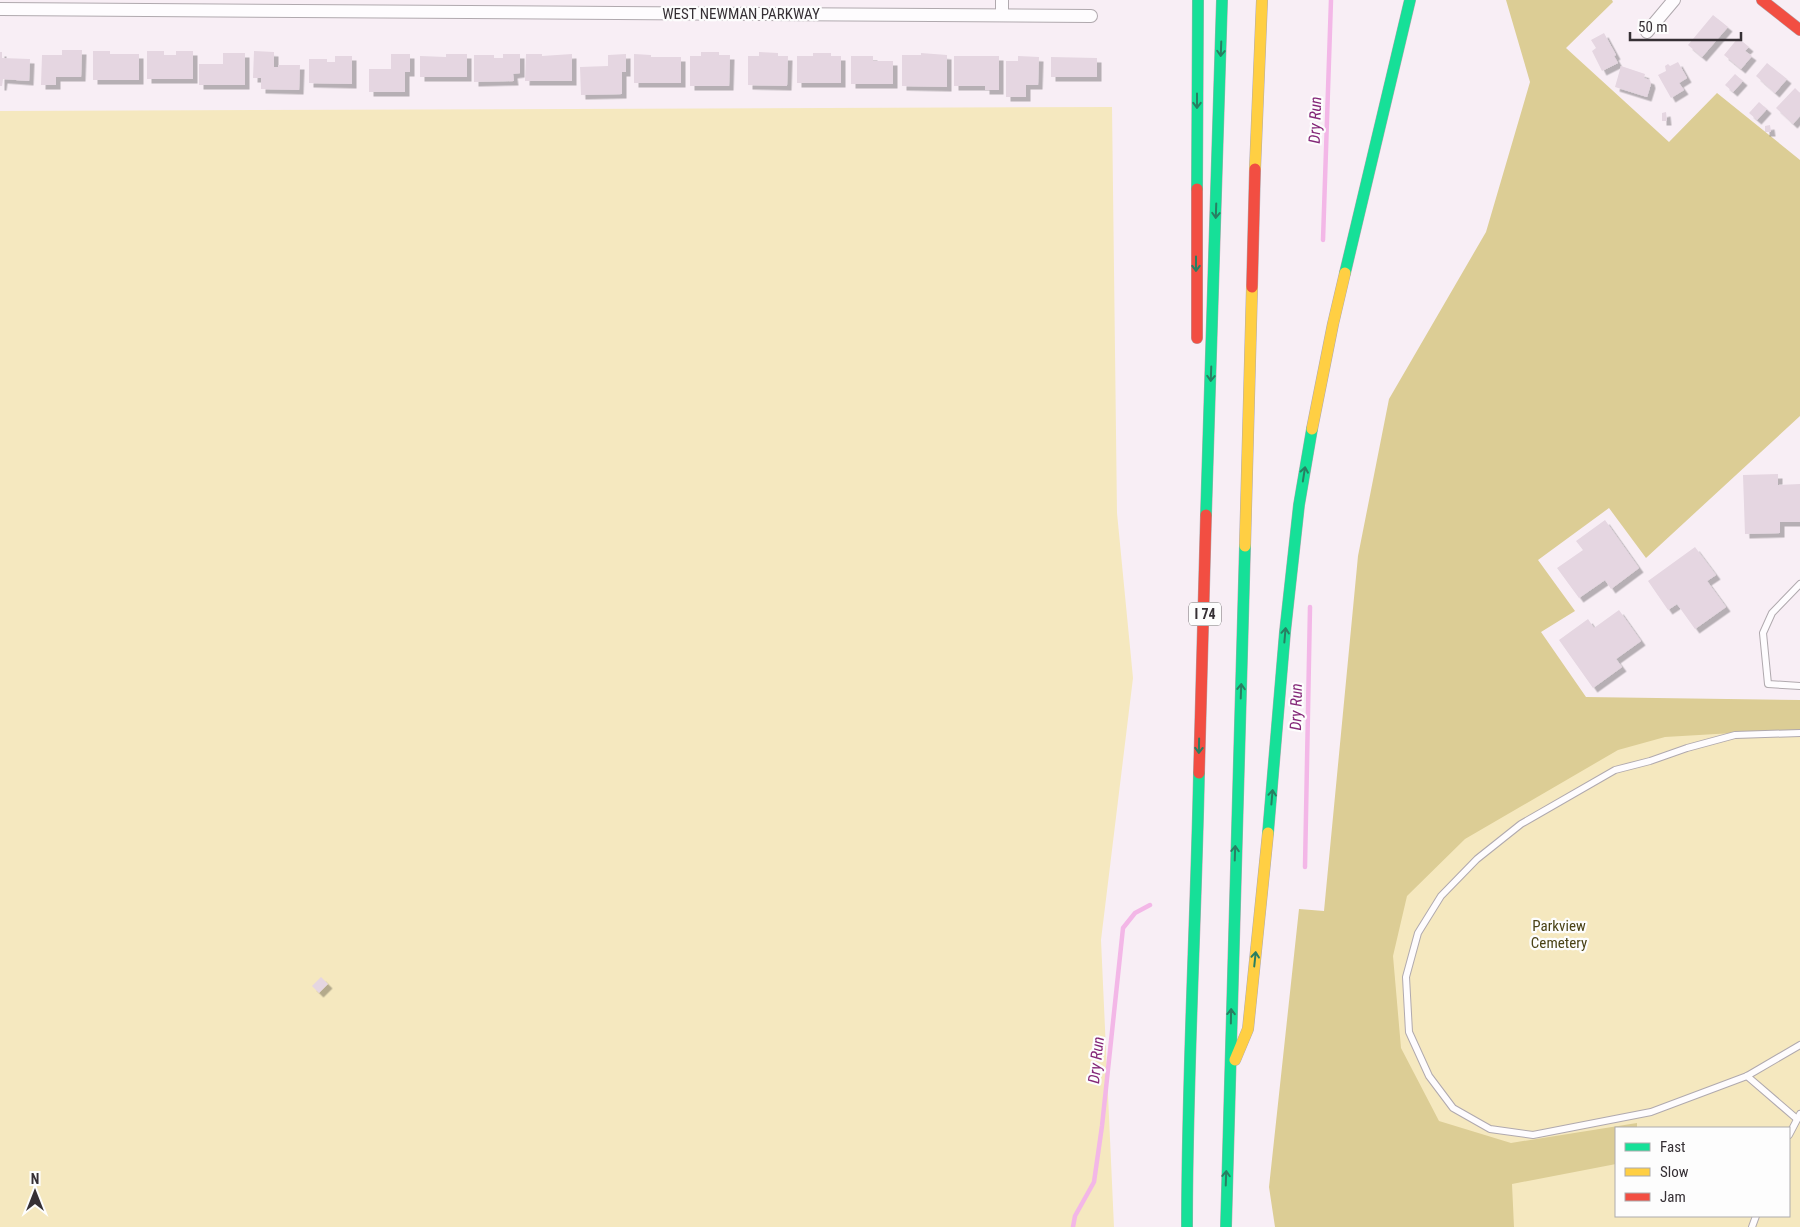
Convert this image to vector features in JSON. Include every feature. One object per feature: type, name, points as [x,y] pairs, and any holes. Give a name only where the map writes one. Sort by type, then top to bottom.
[{"type":"main road","points":[[1197,346],[1198,0]]},
{"type":"main road","name":"I 74","points":[[1187,1227],[1200,717],[1205,606],[1207,472],[1222,0]]},
{"type":"main road","name":"I 74","points":[[1226,1227],[1236,807],[1262,0]]},
{"type":"main road","points":[[1229,1073],[1248,1029],[1270,815],[1285,632],[1296,527],[1309,447],[1334,324],[1410,0]]},
{"type":"main road","points":[[1762,0],[1800,30]]},
{"type":"main road","points":[[1767,0],[1800,30]]},
{"type":"main road","points":[[1198,413],[1202,590],[1200,717]]},
{"type":"street","points":[[1002,0],[1002,15]]},
{"type":"street","points":[[1647,32],[1674,0]]},
{"type":"street","name":"WEST NEWMAN PARKWAY","points":[[0,9],[1091,16]]},
{"type":"lane","points":[[1800,584],[1772,613],[1763,633],[1768,684],[1800,686]]},
{"type":"lane","points":[[1800,733],[1735,736],[1687,748],[1650,761],[1615,770],[1521,824],[1477,859],[1441,896],[1418,933],[1406,977],[1409,1032],[1429,1076],[1453,1108],[1490,1129],[1533,1135],[1652,1112],[1747,1076],[1800,1045]]},
{"type":"lane","points":[[1747,1076],[1799,1117],[1790,1132]]},
{"type":"green space","points":[[1112,107],[1117,513],[1133,678],[1101,940],[1114,1227],[0,1227],[0,111]]},
{"type":"green space","name":"Parkview Cemetery","points":[[1800,726],[1800,1227],[1351,1227],[1358,737]]},
{"type":"shaded area","points":[[1506,0],[1612,0],[1613,2],[1566,48],[1669,142],[1717,93],[1800,160],[1800,416],[1646,558],[1609,508],[1538,560],[1575,611],[1541,632],[1586,697],[1800,700],[1800,731],[1786,730],[1665,737],[1618,750],[1465,839],[1407,896],[1393,956],[1401,1048],[1439,1121],[1511,1143],[1637,1123],[1637,1127],[1615,1127],[1615,1164],[1512,1184],[1514,1227],[1275,1227],[1269,1187],[1299,909],[1324,911],[1358,556],[1389,399],[1486,232],[1530,82]]},
{"type":"building","points":[[1713,15],[1728,27],[1702,57],[1688,45]]},
{"type":"building","points":[[1604,33],[1616,55],[1614,56],[1618,63],[1602,71],[1592,51],[1596,48],[1591,40]]},
{"type":"building","points":[[1738,38],[1749,47],[1745,51],[1752,56],[1741,69],[1724,55]]},
{"type":"building","points":[[62,50],[82,50],[81,77],[56,77],[56,85],[41,85],[42,55],[62,55]]},
{"type":"building","points":[[93,51],[110,51],[110,54],[139,54],[139,80],[93,80]]},
{"type":"building","points":[[147,51],[164,51],[164,55],[176,55],[176,51],[193,51],[193,79],[147,79]]},
{"type":"building","points":[[254,51],[274,52],[274,67],[278,67],[278,65],[300,65],[299,90],[261,89],[261,78],[253,78]]},
{"type":"building","points":[[0,52],[2,52],[2,58],[30,59],[29,81],[3,79],[2,86],[0,86]]},
{"type":"building","points":[[701,52],[719,52],[719,55],[730,55],[729,86],[690,86],[690,56],[701,56]]},
{"type":"building","points":[[759,52],[778,53],[778,56],[788,56],[787,86],[748,85],[748,56],[759,56]]},
{"type":"building","points":[[223,53],[245,53],[245,85],[199,85],[199,64],[223,64]]},
{"type":"building","points":[[813,53],[831,53],[831,56],[841,56],[841,83],[797,83],[797,56],[813,56]]},
{"type":"building","points":[[921,53],[947,55],[947,87],[902,86],[902,55],[921,55]]},
{"type":"building","points":[[391,54],[410,54],[410,72],[405,72],[405,92],[369,92],[369,69],[391,69]]},
{"type":"building","points":[[446,54],[467,54],[467,77],[420,77],[420,56],[446,57]]},
{"type":"building","points":[[503,54],[520,54],[520,73],[513,74],[514,81],[474,82],[474,55],[494,55],[494,58],[503,58]]},
{"type":"building","points":[[526,54],[542,54],[542,56],[572,54],[572,81],[525,81]]},
{"type":"building","points":[[626,54],[626,72],[622,72],[622,94],[581,95],[580,67],[608,66],[608,55]]},
{"type":"building","points":[[634,54],[651,55],[651,57],[681,57],[681,83],[634,83]]},
{"type":"building","points":[[335,56],[352,56],[352,84],[309,83],[309,59],[327,59],[327,62],[335,62]]},
{"type":"building","points":[[851,56],[873,56],[873,61],[893,61],[893,84],[851,84]]},
{"type":"building","points":[[954,56],[999,56],[999,90],[985,90],[985,86],[954,86]]},
{"type":"building","points":[[1018,56],[1039,57],[1038,85],[1026,85],[1026,97],[1006,97],[1006,61],[1018,61]]},
{"type":"building","points":[[1051,57],[1097,58],[1097,77],[1051,77]]},
{"type":"building","points":[[1678,62],[1687,78],[1679,83],[1684,90],[1671,98],[1658,75],[1666,71],[1665,66],[1668,64],[1670,66]]},
{"type":"building","points":[[1767,63],[1787,79],[1775,93],[1756,76]]},
{"type":"building","points":[[1621,66],[1645,74],[1644,78],[1650,80],[1651,84],[1647,97],[1615,87]]},
{"type":"building","points":[[1735,74],[1743,81],[1733,92],[1725,85]]},
{"type":"building","points":[[1795,88],[1800,93],[1800,116],[1793,124],[1776,108]]},
{"type":"building","points":[[1759,102],[1767,109],[1757,120],[1749,113]]},
{"type":"building","points":[[1666,112],[1667,121],[1662,121],[1662,113]]},
{"type":"building","points":[[1770,125],[1771,132],[1765,132],[1765,126]]},
{"type":"building","points":[[1778,474],[1778,485],[1800,484],[1800,522],[1780,522],[1780,533],[1745,534],[1743,475]]},
{"type":"building","points":[[1605,520],[1639,568],[1611,589],[1605,580],[1579,598],[1557,568],[1583,550],[1576,541]]},
{"type":"building","points":[[1695,547],[1716,575],[1707,581],[1726,607],[1695,629],[1677,604],[1668,610],[1648,581]]},
{"type":"building","points":[[1619,610],[1641,641],[1616,659],[1622,667],[1593,688],[1559,640],[1588,619],[1594,628]]},
{"type":"building","points":[[321,977],[328,984],[319,993],[312,986]]},
{"type":"waterway","name":"Dry Run","points":[[1323,240],[1331,0]]},
{"type":"waterway","name":"Dry Run","points":[[1305,867],[1310,607]]},
{"type":"waterway","name":"Dry Run","points":[[1073,1227],[1075,1216],[1094,1182],[1102,1126],[1123,928],[1135,913],[1150,905]]},
{"type":"traffic: fast","points":[[1197,189],[1198,0]]},
{"type":"traffic: fast","points":[[1206,515],[1222,0]]},
{"type":"traffic: fast","points":[[1345,273],[1410,0]]},
{"type":"traffic: fast","points":[[1268,833],[1285,632],[1299,505],[1312,429]]},
{"type":"traffic: fast","points":[[1226,1227],[1245,546]]},
{"type":"traffic: fast","points":[[1187,1227],[1188,1114],[1199,773]]},
{"type":"traffic: slow","points":[[1255,169],[1262,0]]},
{"type":"traffic: slow","points":[[1312,429],[1345,273]]},
{"type":"traffic: slow","points":[[1245,546],[1252,287]]},
{"type":"traffic: slow","points":[[1235,1060],[1248,1029],[1268,833]]},
{"type":"traffic: jam","points":[[1762,0],[1800,30]]},
{"type":"traffic: jam","points":[[1252,287],[1255,169]]},
{"type":"traffic: jam","points":[[1197,189],[1197,338]]},
{"type":"traffic: jam","points":[[1199,773],[1206,515]]}]
